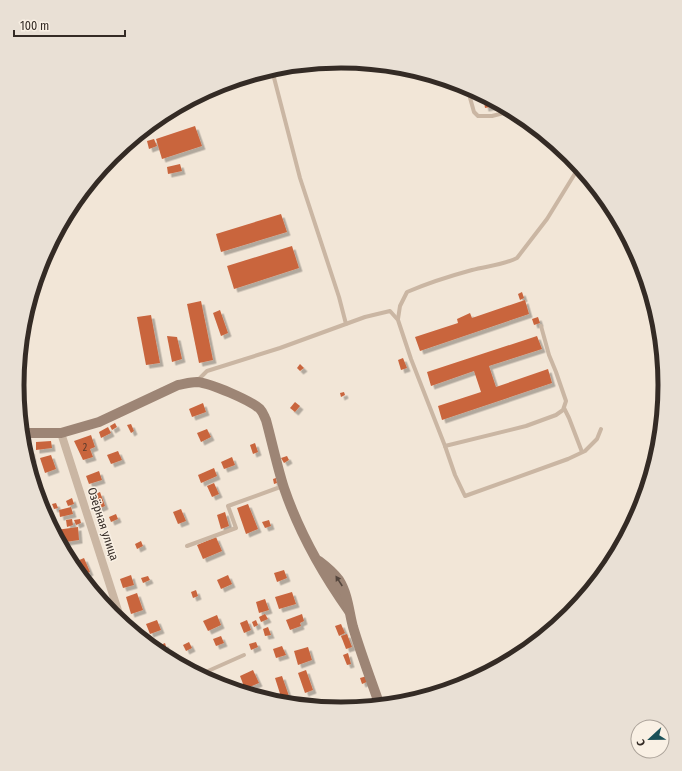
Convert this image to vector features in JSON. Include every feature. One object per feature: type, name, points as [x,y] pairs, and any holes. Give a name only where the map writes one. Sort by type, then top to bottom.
[{"type":"street","points":[[28,433],[61,433],[99,422],[178,385],[196,382],[206,384],[238,397],[253,404],[261,410],[266,420],[292,510],[306,541],[329,584],[348,611],[378,700]]},
{"type":"street","name":"Озёрная улица","points":[[61,433],[118,611]]},
{"type":"lane","points":[[274,76],[300,178],[339,296],[346,324]]},
{"type":"lane","points":[[469,96],[470,104],[478,116],[492,116],[504,114]]},
{"type":"lane","points":[[398,320],[400,306],[407,292],[472,270],[510,262],[517,258],[547,219],[576,172]]},
{"type":"lane","points":[[196,382],[207,371],[280,348],[365,317],[390,311],[398,320],[411,359],[445,446],[454,476],[465,496],[568,459],[582,452],[597,439],[601,429]]},
{"type":"lane","points":[[445,446],[526,426],[556,415],[564,408],[566,401],[556,372],[548,355],[542,326]]},
{"type":"lane","points":[[564,408],[582,452]]},
{"type":"lane","points":[[187,546],[236,528],[228,506],[284,486]]},
{"type":"lane","points":[[206,672],[244,655]]},
{"type":"building","points":[[484,103],[492,107],[485,108]]},
{"type":"building","points":[[195,126],[202,146],[162,159],[156,139]]},
{"type":"building","points":[[154,139],[157,146],[149,149],[147,141]]},
{"type":"building","points":[[180,164],[182,171],[168,174],[167,167]]},
{"type":"building","points":[[281,214],[287,232],[221,252],[216,234]]},
{"type":"building","points":[[292,246],[299,268],[234,289],[227,266]]},
{"type":"building","points":[[522,292],[524,298],[520,300],[518,294]]},
{"type":"building","points":[[525,300],[529,314],[420,351],[415,337],[458,323],[457,319],[470,313],[472,318]]},
{"type":"building","points":[[201,301],[213,360],[199,363],[187,304]]},
{"type":"building","points":[[220,310],[228,333],[221,336],[213,313]]},
{"type":"building","points":[[151,315],[160,363],[146,365],[137,317]]},
{"type":"building","points":[[538,317],[540,323],[534,325],[532,319]]},
{"type":"building","points":[[167,336],[177,337],[182,359],[172,362]]},
{"type":"building","points":[[537,336],[542,349],[489,366],[496,387],[548,369],[552,383],[442,420],[438,406],[481,392],[474,371],[431,386],[427,372]]},
{"type":"building","points":[[403,358],[407,368],[401,370],[398,360]]},
{"type":"building","points":[[300,364],[304,368],[300,371],[297,368]]},
{"type":"building","points":[[344,392],[345,395],[341,397],[340,393]]},
{"type":"building","points":[[295,402],[300,406],[295,412],[290,408]]},
{"type":"building","points":[[203,403],[206,412],[192,417],[189,409]]},
{"type":"building","points":[[115,423],[117,427],[112,430],[110,426]]},
{"type":"building","points":[[131,424],[134,431],[131,433],[127,425]]},
{"type":"building","points":[[108,427],[111,433],[101,438],[99,432]]},
{"type":"building","points":[[207,429],[211,437],[201,442],[197,433]]},
{"type":"building","points":[[91,435],[95,447],[90,449],[93,457],[83,460],[74,441]]},
{"type":"building","points":[[51,441],[52,448],[36,450],[36,442]]},
{"type":"building","points":[[255,443],[258,452],[253,454],[250,445]]},
{"type":"building","points":[[118,451],[122,460],[111,464],[107,455]]},
{"type":"building","points":[[51,455],[56,469],[45,473],[40,458]]},
{"type":"building","points":[[287,456],[289,460],[284,463],[281,458]]},
{"type":"building","points":[[232,457],[235,465],[224,469],[221,462]]},
{"type":"building","points":[[214,468],[217,476],[201,483],[198,475]]},
{"type":"building","points":[[99,471],[102,480],[89,484],[86,476]]},
{"type":"building","points":[[276,478],[277,483],[274,484],[273,479]]},
{"type":"building","points":[[214,483],[219,494],[212,497],[207,486]]},
{"type":"building","points":[[100,492],[105,506],[98,509],[93,495]]},
{"type":"building","points":[[72,498],[74,504],[68,506],[66,501]]},
{"type":"building","points":[[56,503],[58,508],[54,509],[52,504]]},
{"type":"building","points":[[248,504],[258,529],[246,534],[237,508]]},
{"type":"building","points":[[71,507],[73,514],[60,517],[59,510]]},
{"type":"building","points":[[181,509],[186,521],[178,524],[173,512]]},
{"type":"building","points":[[225,512],[229,526],[221,529],[217,515]]},
{"type":"building","points":[[116,514],[118,519],[111,522],[109,517]]},
{"type":"building","points":[[72,519],[73,525],[67,527],[66,520]]},
{"type":"building","points":[[80,519],[81,523],[76,525],[74,520]]},
{"type":"building","points":[[269,520],[271,526],[265,528],[262,522]]},
{"type":"building","points":[[78,527],[79,540],[65,542],[59,530]]},
{"type":"building","points":[[216,537],[222,551],[203,559],[197,545]]},
{"type":"building","points":[[141,541],[143,546],[137,549],[135,544]]},
{"type":"building","points":[[84,558],[90,572],[86,573],[76,561]]},
{"type":"building","points":[[284,570],[287,578],[277,582],[274,573]]},
{"type":"building","points":[[131,575],[134,585],[123,588],[120,579]]},
{"type":"building","points":[[228,575],[232,584],[221,589],[217,580]]},
{"type":"building","points":[[148,576],[150,580],[143,583],[141,578]]},
{"type":"building","points":[[196,590],[198,596],[193,598],[191,592]]},
{"type":"building","points":[[292,592],[296,604],[279,609],[275,597]]},
{"type":"building","points":[[137,593],[143,610],[131,614],[126,597]]},
{"type":"building","points":[[265,599],[269,610],[259,613],[256,602]]},
{"type":"building","points":[[265,614],[268,619],[261,622],[259,617]]},
{"type":"building","points":[[302,614],[304,621],[300,623],[301,626],[290,630],[286,620]]},
{"type":"building","points":[[217,615],[221,625],[208,631],[203,621]]},
{"type":"building","points":[[157,620],[161,630],[150,634],[146,624]]},
{"type":"building","points":[[247,620],[251,630],[244,633],[240,623]]},
{"type":"building","points":[[256,620],[258,625],[254,627],[252,622]]},
{"type":"building","points":[[341,624],[345,633],[339,636],[335,626]]},
{"type":"building","points":[[268,627],[271,635],[265,636],[263,629]]},
{"type":"building","points":[[347,634],[352,647],[346,649],[341,636]]},
{"type":"building","points":[[221,636],[224,643],[216,646],[213,639]]},
{"type":"building","points":[[189,642],[192,648],[186,651],[183,645]]},
{"type":"building","points":[[256,642],[258,647],[251,650],[249,644]]},
{"type":"building","points":[[165,643],[167,650],[165,649],[160,645]]},
{"type":"building","points":[[282,646],[286,655],[276,658],[273,649]]},
{"type":"building","points":[[308,647],[312,660],[298,665],[294,651]]},
{"type":"building","points":[[348,653],[351,664],[347,665],[343,655]]},
{"type":"building","points":[[253,670],[259,683],[247,688],[244,688],[240,676]]},
{"type":"building","points":[[306,670],[313,690],[305,693],[298,673]]},
{"type":"building","points":[[282,676],[290,698],[281,696],[275,678]]},
{"type":"building","points":[[367,676],[369,681],[362,684],[360,678]]}]
